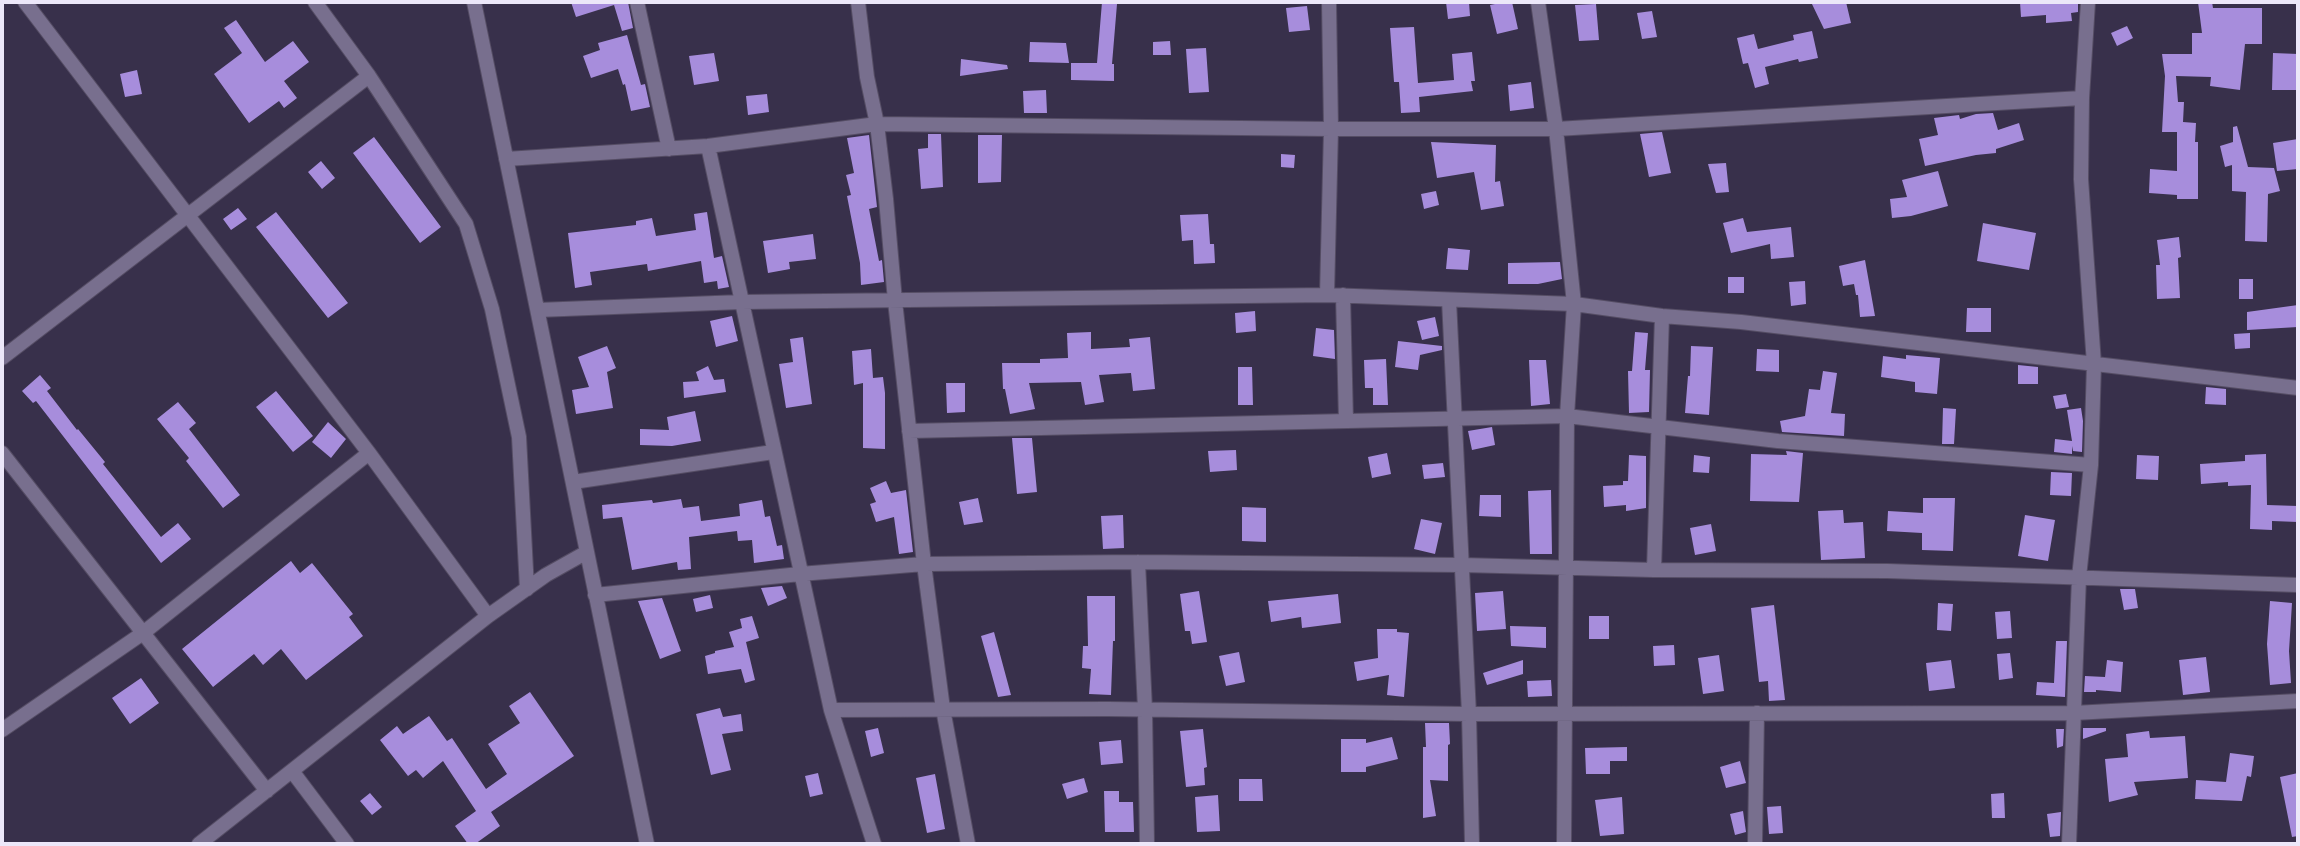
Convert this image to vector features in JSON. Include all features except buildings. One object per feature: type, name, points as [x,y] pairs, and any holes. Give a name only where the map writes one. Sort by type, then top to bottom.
[{"type":"street","points":[[26,2],[369,453],[488,616]]},
{"type":"street","points":[[314,2],[369,76],[466,224],[492,309],[519,437],[527,589]]},
{"type":"street","points":[[474,2],[647,844]]},
{"type":"street","points":[[637,2],[669,149]]},
{"type":"street","points":[[858,2],[886,200],[924,564],[943,709],[968,844]]},
{"type":"street","points":[[1327,295],[1331,129],[1329,2]]},
{"type":"street","points":[[1538,2],[1556,129],[1574,304],[1567,416],[1564,844]]},
{"type":"street","points":[[2069,844],[2079,578],[2091,465],[2094,364],[2081,179],[2082,98],[2088,2]]},
{"type":"street","points":[[2,358],[369,76]]},
{"type":"street","points":[[506,159],[708,146],[877,124],[1556,129],[2082,98]]},
{"type":"street","points":[[708,146],[831,710],[874,844]]},
{"type":"street","points":[[538,310],[741,302],[1327,295],[1574,304],[2298,388]]},
{"type":"street","points":[[1343,295],[1346,421]]},
{"type":"street","points":[[1449,300],[1469,714],[1472,844]]},
{"type":"street","points":[[1654,570],[1662,316]]},
{"type":"street","points":[[909,431],[1567,416],[1791,442],[2091,465]]},
{"type":"street","points":[[573,482],[773,452]]},
{"type":"street","points":[[2,453],[267,791]]},
{"type":"street","points":[[2,730],[143,633],[369,453]]},
{"type":"street","points":[[199,844],[218,839],[267,791],[488,616],[546,575],[587,552]]},
{"type":"street","points":[[1138,562],[1145,709],[1147,844]]},
{"type":"street","points":[[596,595],[800,573],[924,564],[1138,562],[1887,571],[2298,585]]},
{"type":"street","points":[[831,710],[1145,709],[1469,714],[2074,713],[2298,701]]},
{"type":"street","points":[[1755,844],[1757,713]]},
{"type":"street","points":[[292,771],[347,844]]}]
